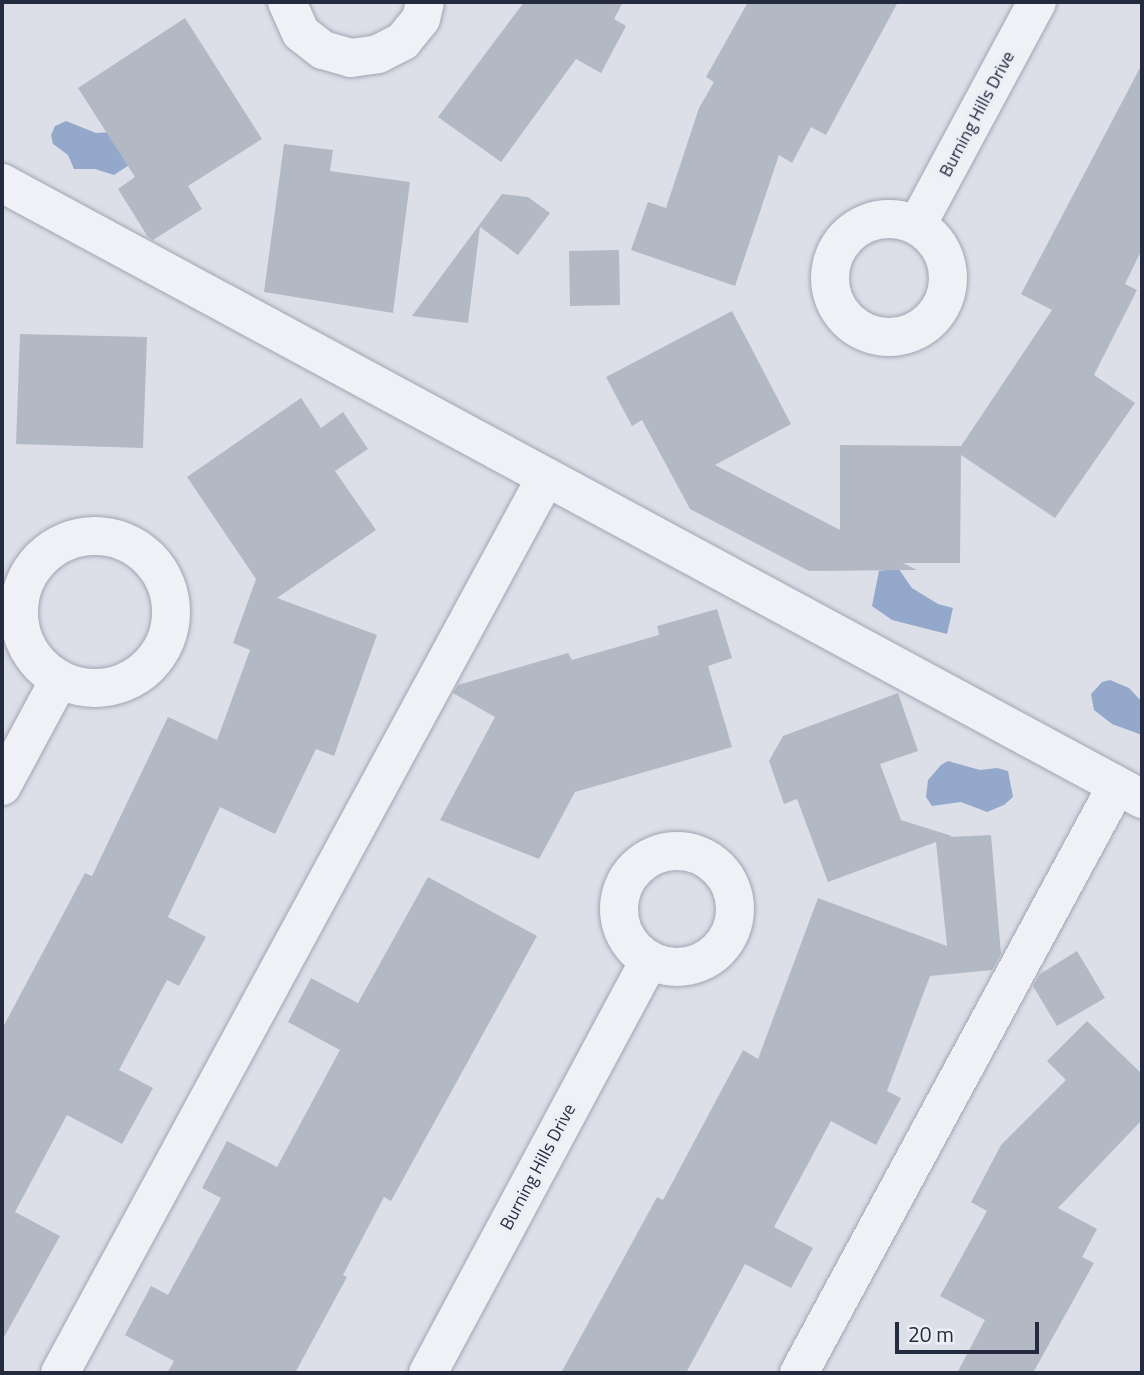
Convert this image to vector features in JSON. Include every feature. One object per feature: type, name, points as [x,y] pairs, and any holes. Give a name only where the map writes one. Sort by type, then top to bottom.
[{"type":"street","points":[[287,2],[301,33],[323,50],[351,58],[378,54],[403,41],[421,19],[425,2]]},
{"type":"street","name":"Burning Hills Drive","points":[[917,225],[1037,2]]},
{"type":"street","points":[[2,183],[1129,792],[799,1373]]},
{"type":"street","points":[[60,1373],[546,477]]},
{"type":"street","points":[[2,786],[59,680]]},
{"type":"street","name":"Burning Hills Drive","points":[[428,1373],[649,961]]},
{"type":"water","points":[[66,121],[96,133],[113,132],[129,165],[114,175],[95,169],[74,169],[68,155],[53,144],[51,135],[55,126]]},
{"type":"water","points":[[898,568],[912,588],[938,604],[953,608],[947,634],[892,620],[872,606],[879,571]]},
{"type":"water","points":[[1110,680],[1129,688],[1142,702],[1142,735],[1112,724],[1094,710],[1091,694],[1102,682]]},
{"type":"water","points":[[948,761],[980,770],[997,768],[1008,771],[1013,797],[1004,805],[987,812],[961,802],[932,806],[926,797],[928,780]]},
{"type":"building","points":[[524,2],[623,2],[614,19],[626,26],[601,73],[576,59],[501,162],[438,117]]},
{"type":"building","points":[[748,2],[898,2],[826,135],[811,127],[792,163],[779,155],[735,286],[631,250],[648,202],[666,208],[699,108],[714,82],[706,77]]},
{"type":"building","points":[[185,18],[262,139],[188,186],[202,209],[153,240],[148,237],[118,189],[135,177],[78,88]]},
{"type":"building","points":[[1142,64],[1142,249],[1125,284],[1137,290],[1094,375],[1135,403],[1055,518],[961,455],[960,563],[903,563],[917,570],[809,571],[690,509],[642,420],[632,426],[606,377],[732,311],[791,424],[715,465],[840,530],[840,445],[961,446],[1052,310],[1021,294]]},
{"type":"building","points":[[284,144],[333,150],[330,171],[410,182],[393,313],[264,292]]},
{"type":"building","points":[[502,194],[528,197],[550,213],[518,255],[480,227],[468,323],[412,316]]},
{"type":"building","points":[[619,250],[620,305],[570,306],[569,251]]},
{"type":"building","points":[[20,334],[147,337],[143,448],[16,444]]},
{"type":"building","points":[[301,398],[321,428],[343,412],[368,449],[335,471],[376,530],[277,598],[377,635],[334,756],[316,749],[275,834],[220,807],[168,917],[206,937],[179,986],[167,980],[119,1070],[153,1088],[122,1144],[67,1115],[15,1212],[60,1236],[2,1341],[2,1029],[85,873],[92,876],[168,717],[217,740],[250,650],[233,643],[256,579],[187,477]]},
{"type":"building","points":[[717,609],[732,658],[708,666],[732,747],[575,792],[539,859],[440,820],[495,717],[453,693],[458,685],[568,653],[572,660],[659,635],[657,626]]},
{"type":"building","points":[[898,693],[918,751],[880,764],[901,820],[952,836],[949,837],[991,835],[1001,954],[992,970],[930,976],[887,1091],[901,1098],[876,1145],[831,1121],[774,1227],[813,1248],[791,1288],[745,1264],[686,1373],[561,1373],[657,1197],[663,1200],[743,1050],[758,1059],[818,898],[947,946],[936,842],[828,882],[797,799],[784,804],[769,761],[783,736]]},
{"type":"building","points":[[428,877],[537,936],[391,1201],[384,1197],[343,1275],[347,1277],[295,1373],[167,1373],[174,1361],[125,1335],[151,1286],[168,1295],[221,1198],[202,1188],[227,1141],[277,1167],[340,1050],[288,1022],[311,978],[358,1003]]},
{"type":"building","points":[[1077,951],[1105,998],[1057,1026],[1033,986],[1040,974]]},
{"type":"building","points":[[1087,1021],[1142,1074],[1142,1120],[1058,1208],[1097,1229],[1082,1257],[1094,1263],[1033,1373],[957,1373],[985,1320],[940,1296],[987,1211],[971,1202],[1001,1145],[1066,1080],[1047,1061]]}]
